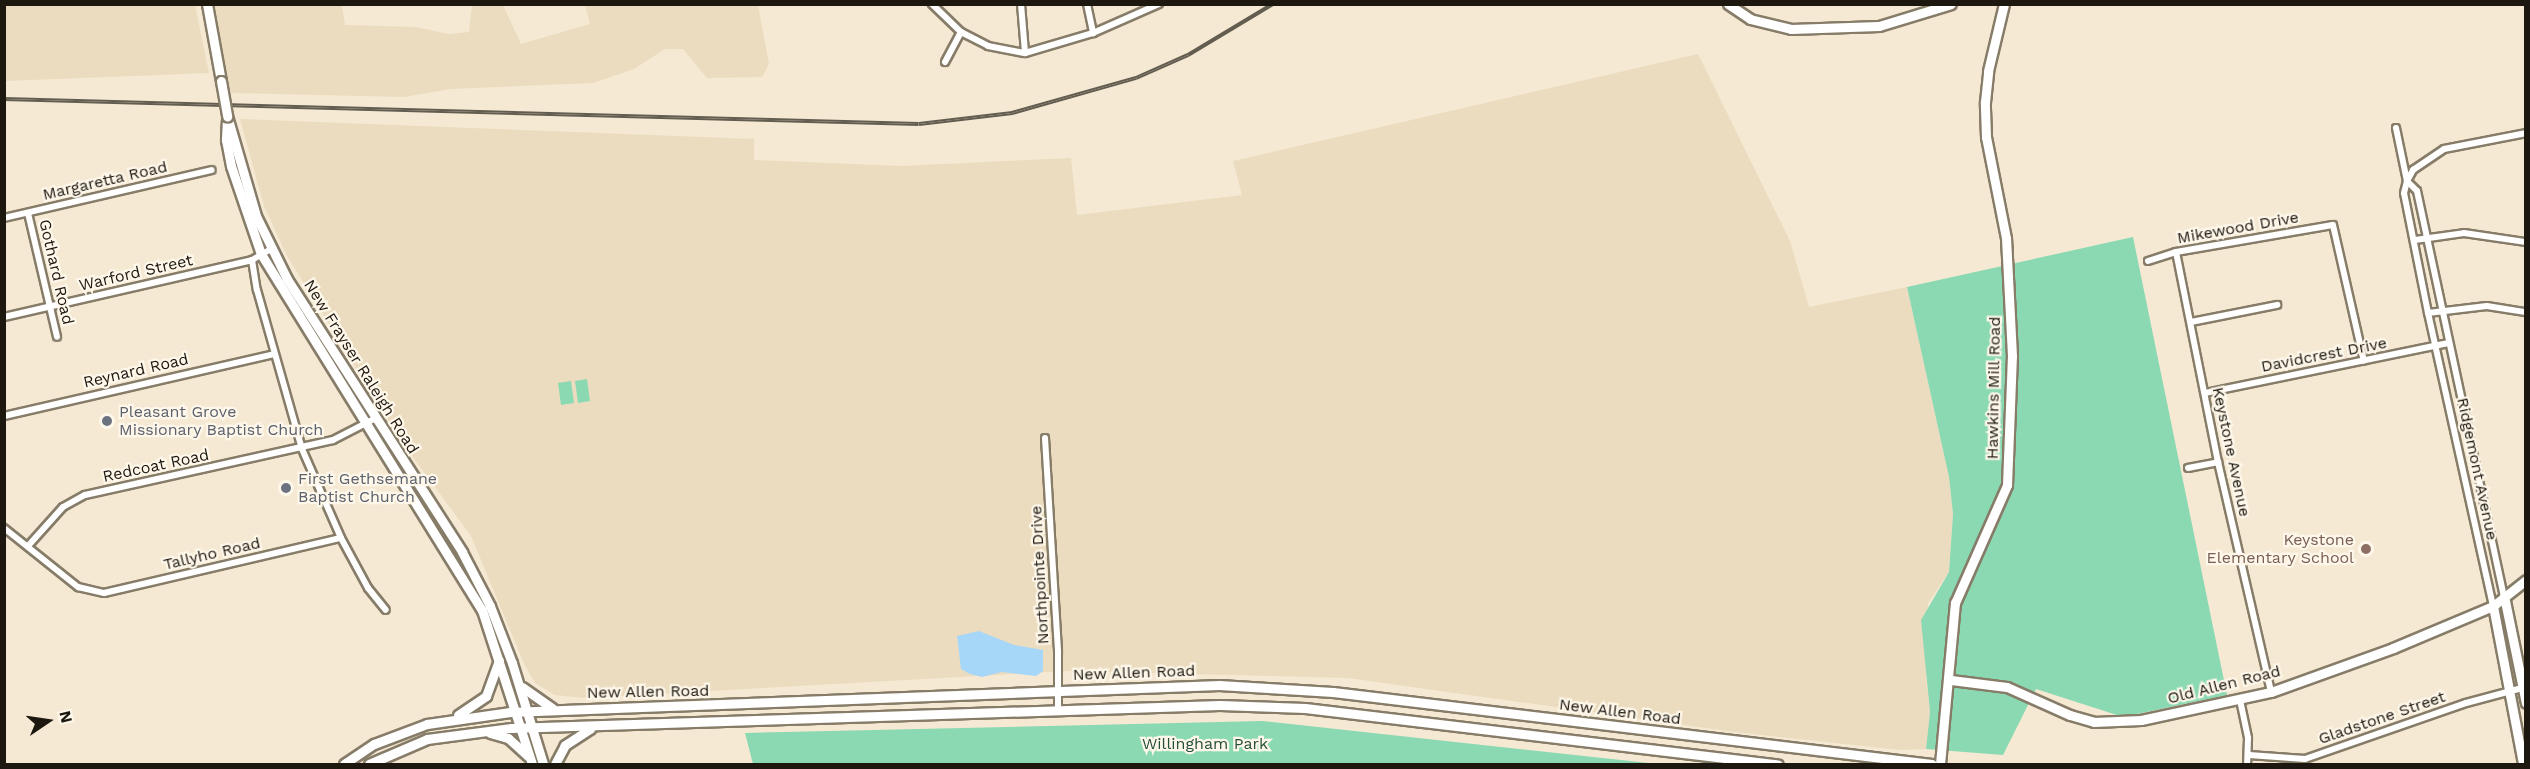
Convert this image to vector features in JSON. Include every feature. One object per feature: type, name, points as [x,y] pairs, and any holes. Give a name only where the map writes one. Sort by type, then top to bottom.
[{"type":"main road","points":[[207,4],[227,116]]},
{"type":"main road","points":[[1728,4],[1750,20],[1791,29],[1879,26],[1952,4]]},
{"type":"main road","name":"Hawkins Mill Road","points":[[1940,765],[1951,680],[1955,603],[2007,485],[2012,356],[2006,238],[1986,137],[1985,102],[1988,71],[2004,4]]},
{"type":"main road","name":"New Frayser Raleigh Road","points":[[227,116],[256,216],[272,249],[374,419],[478,581],[518,683],[526,711],[526,727]]},
{"type":"main road","name":"New Frayser Raleigh Road","points":[[227,116],[226,140],[231,166],[261,254],[365,425],[469,587],[499,657],[516,712],[526,727]]},
{"type":"main road","name":"Old Allen Road","points":[[1951,680],[2007,687],[2070,715],[2116,723],[2271,692],[2493,606],[2526,580]]},
{"type":"main road","name":"Ridgemont Avenue","points":[[2504,596],[2526,704]]},
{"type":"main road","name":"Ridgemont Avenue","points":[[2493,606],[2523,765]]},
{"type":"main road","points":[[450,718],[478,705],[486,696],[499,657]]},
{"type":"main road","points":[[518,683],[529,696],[558,710]]},
{"type":"main road","name":"New Allen Road","points":[[344,765],[398,733],[450,718],[526,711],[1219,685],[1333,692],[1932,765]]},
{"type":"main road","name":"New Allen Road","points":[[369,765],[408,744],[448,734],[526,727],[594,727],[1220,705],[1305,708],[1778,765]]},
{"type":"main road","points":[[526,727],[531,763]]},
{"type":"main road","points":[[526,727],[543,765]]},
{"type":"main road","points":[[555,765],[565,745],[594,727]]},
{"type":"main road","points":[[476,731],[508,738],[531,763]]},
{"type":"main road","points":[[1642,748],[1665,747],[1671,742],[1672,733]]},
{"type":"street","points":[[932,4],[961,32],[988,45],[1025,53],[1093,33],[1159,4]]},
{"type":"street","points":[[1021,4],[1025,53]]},
{"type":"street","points":[[1087,4],[1093,33]]},
{"type":"street","points":[[945,62],[961,32]]},
{"type":"street","name":"Ridgemont Avenue","points":[[2396,128],[2407,181],[2404,193],[2428,313],[2463,482],[2493,606]]},
{"type":"street","points":[[2407,181],[2413,170],[2444,149],[2526,133]]},
{"type":"street","name":"Margaretta Road","points":[[4,218],[212,170]]},
{"type":"street","name":"Ridgemont Avenue","points":[[2407,181],[2417,191],[2504,596]]},
{"type":"street","name":"Gothard Road","points":[[28,213],[57,337]]},
{"type":"street","name":"Mikewood Drive","points":[[2148,261],[2176,252],[2333,225],[2364,361]]},
{"type":"street","points":[[2415,240],[2464,233],[2526,242]]},
{"type":"street","name":"Warford Street","points":[[4,317],[252,260],[272,249]]},
{"type":"street","name":"Keystone Avenue","points":[[2176,252],[2218,462],[2271,692]]},
{"type":"street","points":[[252,260],[274,354],[302,448],[341,538],[368,588],[386,610]]},
{"type":"street","points":[[2191,322],[2277,305]]},
{"type":"street","points":[[2428,313],[2487,306],[2526,312]]},
{"type":"street","name":"Davidcrest Drive","points":[[2205,393],[2448,343]]},
{"type":"street","name":"Reynard Road","points":[[4,416],[274,354]]},
{"type":"street","name":"Redcoat Road","points":[[28,546],[63,507],[85,495],[333,440],[374,419]]},
{"type":"street","name":"Northpointe Drive","points":[[1045,438],[1059,690],[1058,711]]},
{"type":"street","points":[[2188,468],[2218,462]]},
{"type":"street","points":[[4,528],[28,546]]},
{"type":"street","name":"Tallyho Road","points":[[28,546],[89,592],[104,593],[341,538]]},
{"type":"street","name":"Gladstone Street","points":[[2249,755],[2306,762],[2466,703],[2522,688]]},
{"type":"street","points":[[2240,700],[2249,755],[2247,765]]},
{"type":"shaded area","points":[[4,5],[195,5],[209,73],[5,81]]},
{"type":"shaded area","points":[[212,5],[342,5],[345,25],[416,27],[449,34],[469,32],[472,5],[503,5],[521,44],[590,24],[585,5],[758,5],[769,64],[762,77],[707,78],[683,49],[665,49],[634,69],[593,83],[450,89],[404,97],[231,93]]},
{"type":"shaded area","points":[[1698,54],[1790,241],[1809,307],[1907,287],[1949,477],[1953,514],[1949,572],[1928,603],[1926,676],[1930,712],[1926,749],[1900,750],[1734,732],[1348,678],[1066,671],[585,698],[555,695],[535,683],[525,666],[471,536],[401,441],[287,256],[264,206],[240,119],[754,139],[754,160],[901,166],[1071,158],[1077,215],[1242,195],[1233,161]]},
{"type":"green space","points":[[2133,237],[2227,695],[2123,717],[2036,689],[2003,755],[1926,749],[1930,712],[1921,620],[1949,572],[1953,514],[1949,477],[1907,287]]},
{"type":"green space","points":[[587,379],[590,401],[578,403],[575,381]]},
{"type":"green space","points":[[571,381],[574,403],[561,405],[558,383]]},
{"type":"green space","name":"Willingham Park","points":[[1262,721],[1658,764],[753,764],[745,733]]},
{"type":"water","points":[[979,631],[1014,645],[1043,650],[1043,671],[1036,676],[1002,672],[982,677],[961,669],[957,636]]},
{"type":"railway","points":[[4,99],[919,124],[1012,113],[1136,78],[1188,55],[1273,4]]},
{"type":"place","name":"Pleasant Grove Missionary Baptist Church","points":[[107,421]]},
{"type":"place","name":"First Gethsemane Baptist Church","points":[[286,488]]},
{"type":"place","name":"Keystone Elementary School","points":[[2366,549]]}]
